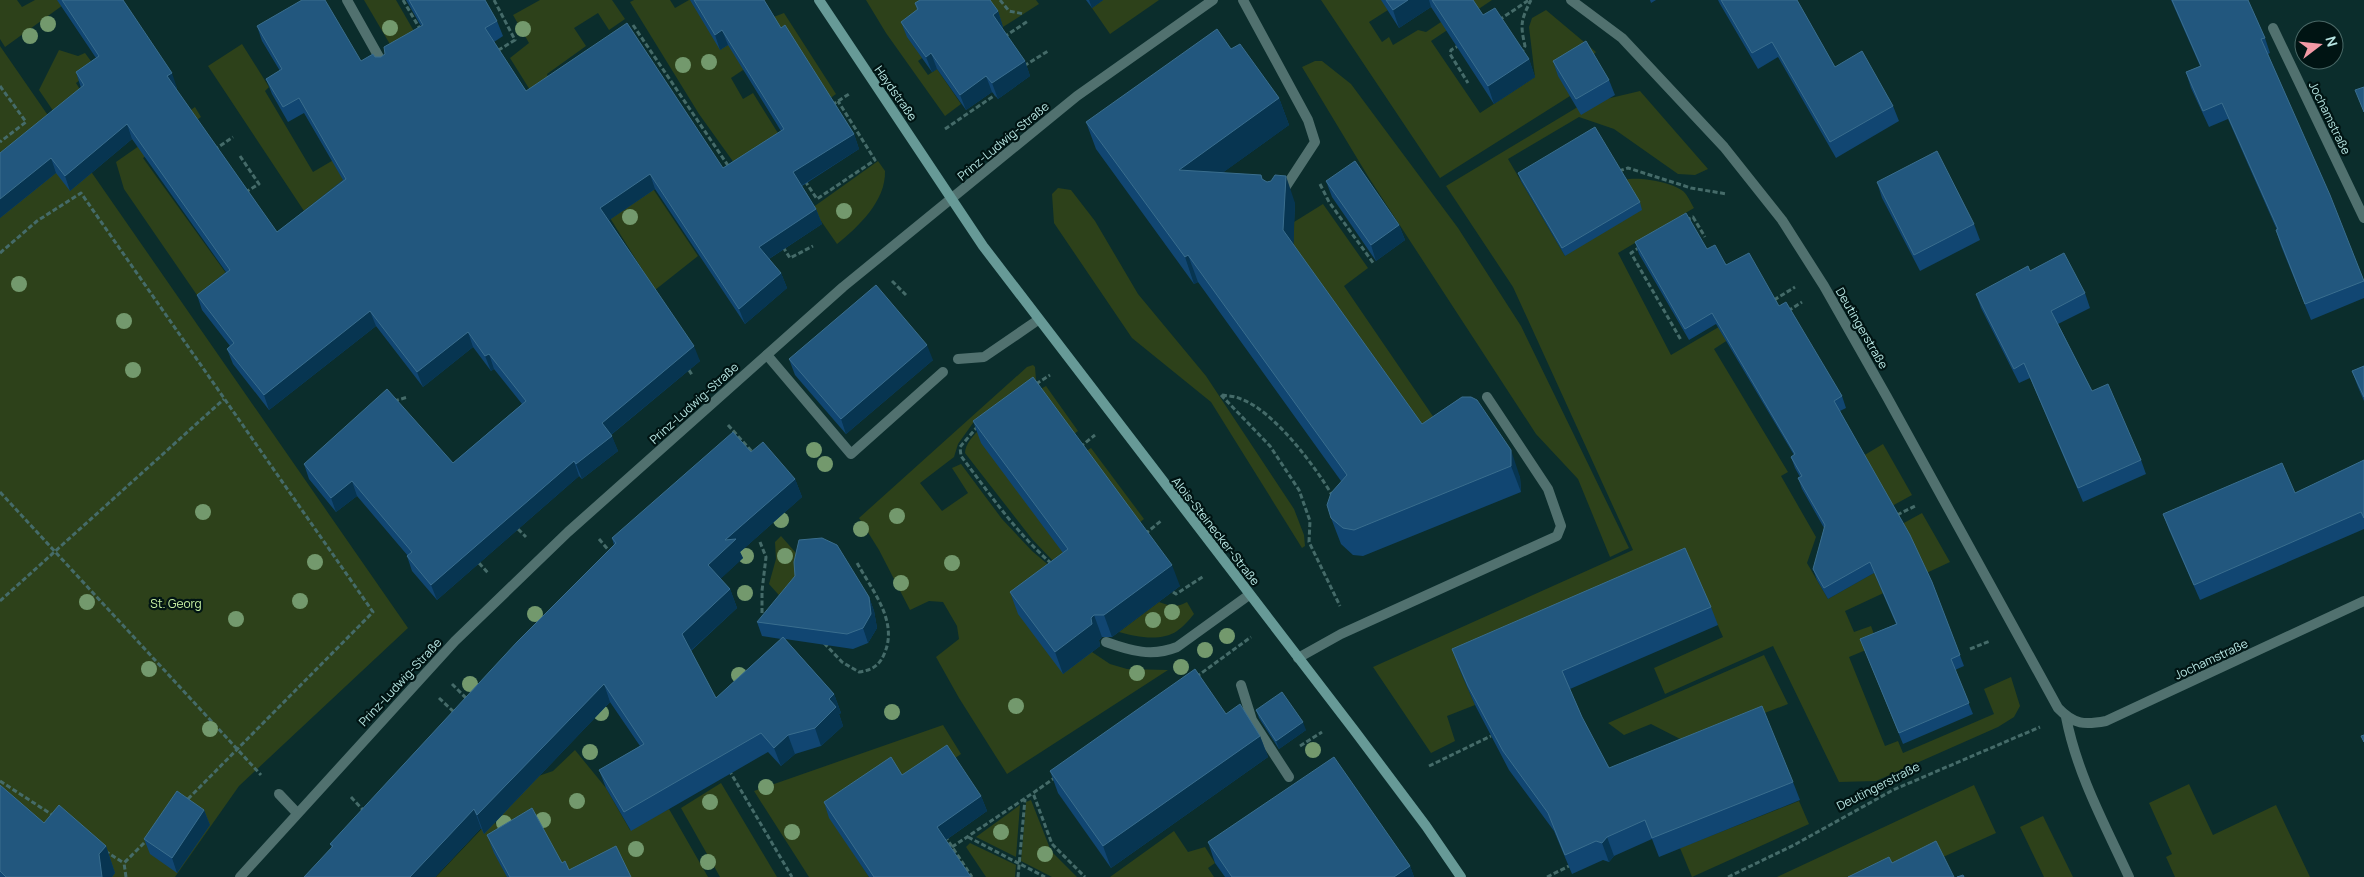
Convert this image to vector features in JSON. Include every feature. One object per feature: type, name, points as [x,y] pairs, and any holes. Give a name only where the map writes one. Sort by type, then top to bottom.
[{"type":"main road","name":"Haydstraße","points":[[819,0],[951,200]]},
{"type":"main road","name":"Alois-Steinecker-Straße","points":[[951,200],[1038,320],[1426,826],[1461,877]]},
{"type":"street","points":[[347,0],[384,66]]},
{"type":"street","name":"Prinz-Ludwig-Straße","points":[[240,877],[449,647],[568,532],[843,287],[1077,96],[1213,0]]},
{"type":"street","points":[[1243,0],[1308,120],[1315,142],[1288,181],[1277,202]]},
{"type":"street","name":"Deutingerstraße","points":[[1571,0],[1622,38],[1724,147],[1782,220],[1824,286],[1922,459],[2058,708],[2066,717]]},
{"type":"street","name":"Jochamstraße","points":[[2273,28],[2364,218]]},
{"type":"street","points":[[958,359],[984,357],[1038,320]]},
{"type":"street","points":[[767,356],[851,454],[943,372]]},
{"type":"street","points":[[1298,658],[1352,629],[1557,536],[1561,526],[1548,489],[1486,397]]},
{"type":"street","points":[[1106,642],[1131,651],[1163,652],[1177,647],[1249,595]]},
{"type":"street","name":"Jochamstraße","points":[[2066,717],[2085,725],[2106,721],[2364,601]]},
{"type":"street","points":[[1241,685],[1252,720],[1289,777]]},
{"type":"street","points":[[2066,717],[2072,747],[2083,778],[2129,877]]},
{"type":"street","points":[[279,794],[297,813]]},
{"type":"path","points":[[403,0],[422,32]]},
{"type":"path","points":[[490,55],[515,40],[494,0]]},
{"type":"path","points":[[1000,0],[1009,11],[1024,14]]},
{"type":"path","points":[[1490,25],[1530,0]]},
{"type":"path","points":[[1520,54],[1525,46],[1520,27],[1521,19],[1530,0]]},
{"type":"path","points":[[1004,37],[1028,21]]},
{"type":"path","points":[[633,25],[732,171]]},
{"type":"path","points":[[1467,40],[1451,50],[1450,54],[1468,83]]},
{"type":"path","points":[[1024,66],[1048,51]]},
{"type":"path","points":[[0,86],[26,122],[0,142]]},
{"type":"path","points":[[831,105],[849,94]]},
{"type":"path","points":[[945,129],[994,95]]},
{"type":"path","points":[[797,185],[804,180],[817,199],[875,160],[838,101]]},
{"type":"path","points":[[214,150],[232,137]]},
{"type":"path","points":[[711,155],[717,150]]},
{"type":"path","points":[[240,156],[259,184],[244,193]]},
{"type":"path","points":[[1305,158],[1329,202],[1374,264]]},
{"type":"path","points":[[1619,171],[1628,168],[1691,188],[1767,201]]},
{"type":"path","points":[[0,253],[37,221],[81,193],[374,612],[184,803]]},
{"type":"path","points":[[1685,220],[1692,217],[1705,237]]},
{"type":"path","points":[[780,242],[790,258],[813,246]]},
{"type":"path","points":[[1645,244],[1630,253],[1681,340]]},
{"type":"path","points":[[891,279],[906,295]]},
{"type":"path","points":[[1786,312],[1807,299]]},
{"type":"path","points":[[689,370],[692,374]]},
{"type":"path","points":[[1031,388],[1051,375]]},
{"type":"path","points":[[1334,498],[1316,468],[1267,416],[1242,399],[1221,395],[1270,446],[1299,490],[1310,521],[1309,542],[1352,629]]},
{"type":"path","points":[[391,402],[408,397]]},
{"type":"path","points":[[0,601],[224,399]]},
{"type":"path","points":[[984,420],[964,441],[960,451],[962,456],[993,499],[1040,554],[1056,567]]},
{"type":"path","points":[[728,424],[758,459]]},
{"type":"path","points":[[1078,448],[1097,434]]},
{"type":"path","points":[[0,492],[279,794]]},
{"type":"path","points":[[1898,516],[1922,502]]},
{"type":"path","points":[[1143,536],[1162,520]]},
{"type":"path","points":[[518,529],[526,537]]},
{"type":"path","points":[[599,539],[617,560]]},
{"type":"path","points":[[760,542],[766,557],[762,590],[762,613]]},
{"type":"path","points":[[820,637],[831,652],[850,668],[860,672],[874,669],[882,659],[888,643],[890,629],[882,608],[856,561]]},
{"type":"path","points":[[479,563],[488,573]]},
{"type":"path","points":[[854,577],[862,572]]},
{"type":"path","points":[[1173,592],[1176,594],[1204,576]]},
{"type":"path","points":[[1190,681],[1251,637]]},
{"type":"path","points":[[1970,649],[1997,638]]},
{"type":"path","points":[[452,684],[472,703]]},
{"type":"path","points":[[439,698],[460,717]]},
{"type":"path","name":"Deutingerstraße","points":[[1728,877],[1794,845],[1893,790],[2042,725]]},
{"type":"path","points":[[1429,766],[1491,736]]},
{"type":"path","points":[[728,767],[792,877]]},
{"type":"path","points":[[952,847],[1025,799],[1056,776]]},
{"type":"path","points":[[0,781],[56,817]]},
{"type":"path","points":[[1033,793],[1052,844],[1085,877]]},
{"type":"path","points":[[352,797],[364,810],[362,816]]},
{"type":"path","points":[[1018,877],[1025,799]]},
{"type":"path","points":[[942,830],[972,877]]},
{"type":"path","points":[[124,863],[150,836]]},
{"type":"path","points":[[967,837],[1045,877]]},
{"type":"path","points":[[101,848],[124,863],[126,877]]},
{"type":"path","points":[[1547,877],[1568,866]]},
{"type":"green space","points":[[0,0],[17,0],[22,7],[35,0],[70,0],[5,47],[0,39]]},
{"type":"green space","points":[[364,0],[396,0],[442,80],[428,109]]},
{"type":"green space","points":[[540,0],[612,0],[625,19],[609,30],[598,13],[574,28],[586,46],[547,74],[553,90],[611,126],[698,256],[655,290],[510,58],[529,43],[513,15]]},
{"type":"green space","points":[[634,0],[670,0],[675,8],[689,0],[725,0],[771,18],[784,13],[836,94],[828,100],[743,70],[731,78],[743,99],[753,93],[786,146],[742,174],[699,114],[630,2]]},
{"type":"green space","points":[[866,0],[947,0],[922,58],[918,61],[928,75],[937,69],[961,104],[945,116],[886,33]]},
{"type":"green space","points":[[985,0],[1036,0],[1039,4],[1003,27]]},
{"type":"green space","points":[[1103,0],[1159,0],[1110,34],[1092,8]]},
{"type":"green space","points":[[1321,0],[1382,0],[1388,10],[1369,22],[1382,42],[1389,37],[1393,45],[1418,30],[1426,32],[1474,0],[1492,0],[1431,41],[1480,113],[1535,77],[1529,27],[1532,18],[1546,10],[1596,52],[1570,96],[1440,178]]},
{"type":"green space","points":[[242,44],[269,87],[265,91],[313,172],[388,128],[396,142],[306,214],[208,66]]},
{"type":"green space","name":"St. Georg","points":[[0,46],[56,127],[92,173],[408,628],[239,786],[175,877],[0,877]]},
{"type":"green space","points":[[59,50],[78,56],[85,53],[96,68],[76,83],[108,136],[128,132],[132,139],[92,168],[39,90]]},
{"type":"green space","points":[[1315,61],[1322,61],[1351,84],[1458,228],[1521,326],[1629,548],[1610,557],[1578,479],[1536,434],[1369,178],[1302,67]]},
{"type":"green space","points":[[1640,91],[1708,169],[1695,175],[1678,174],[1614,129],[1579,117],[1508,159],[1565,256],[1624,180],[1654,181],[1671,185],[1684,192],[1694,208],[1618,253],[1671,355],[1729,321],[1737,334],[1714,349],[1788,472],[1781,476],[1816,537],[1807,563],[1828,599],[1916,549],[1902,524],[1922,513],[1950,562],[1845,611],[1854,632],[1871,626],[1878,645],[1849,657],[1885,746],[1898,741],[1903,753],[1994,714],[1984,689],[2011,677],[2020,706],[2014,717],[1998,727],[1876,781],[1839,782],[1773,646],[1665,694],[1654,668],[1723,637],[1692,567],[1459,668],[1475,705],[1447,716],[1455,741],[1431,753],[1373,667],[1633,550],[1513,287],[1446,186],[1581,105]]},
{"type":"green space","points":[[195,107],[201,117],[143,158],[228,276],[199,298],[124,189],[116,162]]},
{"type":"green space","points":[[878,161],[885,171],[881,193],[862,221],[837,244],[812,208]]},
{"type":"green space","points":[[1058,188],[1071,190],[1095,221],[1138,294],[1206,376],[1294,509],[1304,535],[1305,546],[1302,548],[1211,402],[1132,338],[1054,223],[1052,194]]},
{"type":"green space","points":[[1323,204],[1368,268],[1344,286],[1441,428],[1431,450],[1293,257],[1294,222]]},
{"type":"green space","points":[[1033,365],[1035,367],[1036,380],[990,409],[973,423],[958,444],[954,457],[920,483],[942,511],[968,493],[952,468],[961,464],[1002,519],[1032,551],[1065,579],[1092,652],[1110,664],[1127,669],[1168,670],[1007,774],[959,698],[936,657],[959,639],[957,626],[943,602],[929,601],[910,610],[879,550],[859,518],[1027,367]]},
{"type":"green space","points":[[1046,386],[1078,431],[1070,437],[1066,557],[1053,561],[1032,539],[965,453],[968,443],[986,424]]},
{"type":"green space","points":[[1883,444],[1912,495],[1892,506],[1863,456]]},
{"type":"green space","points":[[1091,448],[1144,519],[1135,526],[1082,454]]},
{"type":"green space","points":[[781,536],[803,561],[794,612],[769,584],[776,559],[775,542]]},
{"type":"green space","points":[[1159,602],[1173,606],[1187,602],[1194,614],[1179,629],[1164,636],[1141,637],[1119,632]]},
{"type":"green space","points":[[1764,655],[1788,704],[1688,743],[1651,724],[1624,735],[1608,723]]},
{"type":"green space","points":[[943,725],[961,754],[929,776],[830,817],[869,877],[809,877],[754,791]]},
{"type":"green space","points":[[575,750],[606,788],[630,830],[669,809],[708,877],[567,877],[518,840],[499,808],[521,782],[553,771]]},
{"type":"green space","points":[[721,783],[777,877],[720,877],[681,808]]},
{"type":"green space","points":[[2189,784],[2213,835],[2276,805],[2310,877],[2175,877],[2166,857],[2172,854],[2149,803]]},
{"type":"green space","points":[[1974,785],[1996,833],[1899,877],[1777,877]]},
{"type":"green space","points":[[1031,800],[1051,851],[1077,877],[1052,877],[1021,861],[1026,802]]},
{"type":"green space","points":[[1799,801],[1809,824],[1692,877],[1680,848]]},
{"type":"green space","points":[[1020,805],[1016,857],[976,837]]},
{"type":"green space","points":[[2043,816],[2073,877],[2044,877],[2020,827]]},
{"type":"green space","points":[[492,818],[525,871],[514,877],[436,877]]},
{"type":"green space","points":[[1174,831],[1188,852],[1205,847],[1215,863],[1208,868],[1214,877],[1110,877]]},
{"type":"green space","points":[[970,843],[1016,865],[1015,877],[986,877],[966,847]]},
{"type":"building","points":[[62,0],[123,0],[172,73],[167,76],[277,232],[346,179],[299,98],[283,107],[266,79],[282,69],[257,26],[302,0],[325,0],[361,61],[373,54],[375,57],[381,57],[385,54],[384,47],[423,25],[409,0],[485,0],[497,21],[485,28],[526,91],[627,23],[723,168],[784,129],[722,30],[715,35],[694,0],[764,0],[781,28],[785,25],[854,134],[793,172],[816,209],[759,247],[781,273],[739,309],[650,174],[600,208],[694,346],[602,423],[612,436],[576,464],[574,461],[431,585],[407,556],[412,552],[352,481],[331,498],[304,464],[387,389],[453,463],[526,401],[489,354],[485,356],[468,332],[417,372],[370,311],[264,395],[227,349],[234,343],[197,295],[230,270],[127,124],[65,176],[51,158],[0,199],[0,153],[84,85],[76,72],[99,56]]},
{"type":"building","points":[[920,0],[990,0],[998,11],[993,15],[1025,61],[992,83],[986,76],[960,95],[931,53],[926,57],[901,22],[918,9],[915,3]]},
{"type":"building","points":[[1386,0],[1408,0],[1393,10]]},
{"type":"building","points":[[1432,0],[1473,0],[1483,15],[1495,8],[1529,59],[1488,86]]},
{"type":"building","points":[[1721,0],[1797,0],[1835,67],[1862,51],[1893,106],[1830,142],[1772,42],[1752,53]]},
{"type":"building","points":[[2172,0],[2248,0],[2265,38],[2261,39],[2330,195],[2364,281],[2305,304],[2276,230],[2278,229],[2222,103],[2203,111],[2186,72],[2201,66]]},
{"type":"building","points":[[1217,29],[1231,49],[1240,44],[1279,98],[1179,170],[1261,175],[1262,179],[1267,182],[1271,181],[1275,175],[1286,176],[1283,230],[1422,424],[1462,397],[1471,397],[1477,400],[1511,450],[1511,466],[1354,530],[1343,528],[1331,518],[1327,505],[1331,493],[1347,475],[1188,255],[1185,257],[1086,122]]},
{"type":"building","points":[[1586,41],[1609,80],[1576,99],[1553,61]]},
{"type":"building","points":[[2364,87],[2364,112],[2355,90]]},
{"type":"building","points":[[1595,127],[1640,202],[1562,248],[1518,173]]},
{"type":"building","points":[[1937,151],[1974,224],[1914,255],[1877,182]]},
{"type":"building","points":[[1355,161],[1399,225],[1371,245],[1326,181]]},
{"type":"building","points":[[1686,213],[1707,249],[1715,245],[1726,265],[1749,253],[1779,306],[1786,302],[1842,396],[1834,401],[1910,535],[1932,582],[1960,655],[1951,659],[1969,703],[1899,733],[1860,639],[1897,624],[1870,562],[1824,588],[1813,569],[1825,525],[1798,478],[1802,476],[1791,457],[1795,454],[1712,313],[1685,329],[1635,242]]},
{"type":"building","points":[[2064,253],[2085,293],[2051,311],[2092,391],[2108,384],[2141,460],[2078,488],[2024,363],[2014,369],[1976,294],[2028,266],[2030,271]]},
{"type":"building","points":[[876,285],[927,345],[841,419],[789,359]]},
{"type":"building","points":[[2364,366],[2364,397],[2352,371]]},
{"type":"building","points":[[1033,377],[1172,565],[1104,615],[1094,615],[1091,618],[1092,624],[1055,652],[1010,592],[1068,549],[973,421]]},
{"type":"building","points":[[733,432],[751,452],[763,442],[795,479],[725,540],[736,539],[708,565],[730,589],[682,634],[716,698],[783,637],[834,694],[829,699],[836,707],[815,728],[788,735],[774,748],[761,733],[624,812],[599,770],[644,744],[604,684],[477,815],[474,809],[410,877],[304,877],[333,846],[330,844],[517,642],[616,543],[612,538]]},
{"type":"building","points":[[2364,460],[2364,518],[2361,512],[2194,585],[2163,514],[2282,463],[2295,493]]},
{"type":"building","points":[[822,538],[837,545],[869,597],[871,614],[863,628],[847,634],[757,622],[795,576],[794,562],[799,540]]},
{"type":"building","points":[[1685,548],[1711,607],[1562,671],[1582,717],[1609,768],[1762,706],[1793,782],[1652,838],[1645,820],[1607,837],[1602,843],[1596,841],[1565,855],[1548,813],[1503,751],[1468,686],[1452,649]]},
{"type":"building","points":[[1195,669],[1226,714],[1240,704],[1260,736],[1103,846],[1050,771]]},
{"type":"building","points":[[1282,692],[1303,722],[1276,741],[1256,710]]},
{"type":"building","points":[[947,745],[981,796],[937,827],[971,877],[874,877],[824,802],[891,757],[902,775]]},
{"type":"building","points":[[1334,757],[1410,866],[1394,877],[1232,877],[1208,842]]},
{"type":"building","points":[[0,785],[44,823],[59,805],[106,846],[99,854],[102,877],[6,877],[0,871]]},
{"type":"building","points":[[177,791],[204,810],[172,858],[144,839]]},
{"type":"building","points":[[532,808],[562,863],[565,861],[569,870],[616,846],[631,877],[510,877],[487,835]]},
{"type":"building","points":[[1936,841],[1954,877],[1848,877],[1889,857],[1892,863]]}]
